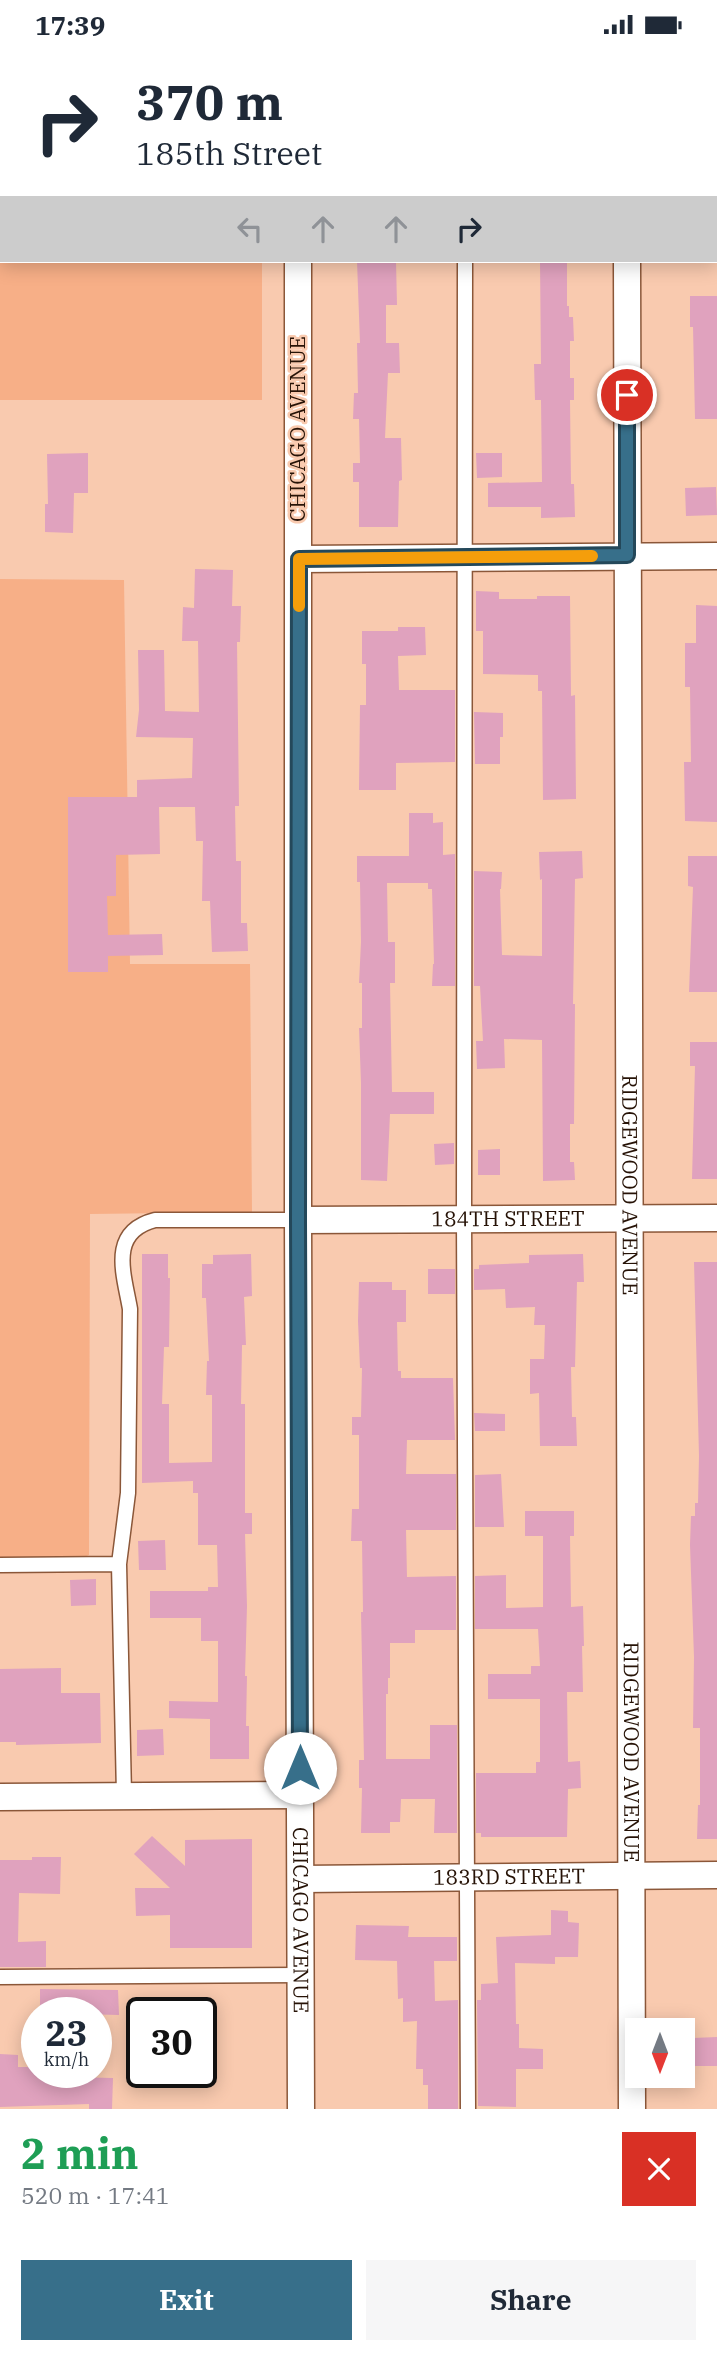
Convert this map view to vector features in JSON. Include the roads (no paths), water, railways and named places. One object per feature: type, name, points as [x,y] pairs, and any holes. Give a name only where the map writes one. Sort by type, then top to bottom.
[{"type":"street","name":"CHICAGO AVENUE","points":[[298,263],[301,2109]]},
{"type":"street","name":"RIDGEWOOD AVENUE","points":[[626,263],[632,2109]]},
{"type":"street","points":[[299,559],[717,556]]},
{"type":"street","name":"184TH STREET","points":[[298,1220],[717,1218]]},
{"type":"street","points":[[0,1797],[300,1795]]},
{"type":"street","name":"183RD STREET","points":[[301,1879],[717,1875]]},
{"type":"lane","points":[[465,263],[464,1219],[468,2109]]},
{"type":"lane","points":[[124,1795],[119,1564],[128,1493],[130,1309],[122,1258],[125,1240],[143,1223],[155,1220],[298,1220]]},
{"type":"lane","points":[[0,1565],[119,1564]]},
{"type":"lane","points":[[0,1977],[301,1975]]}]
